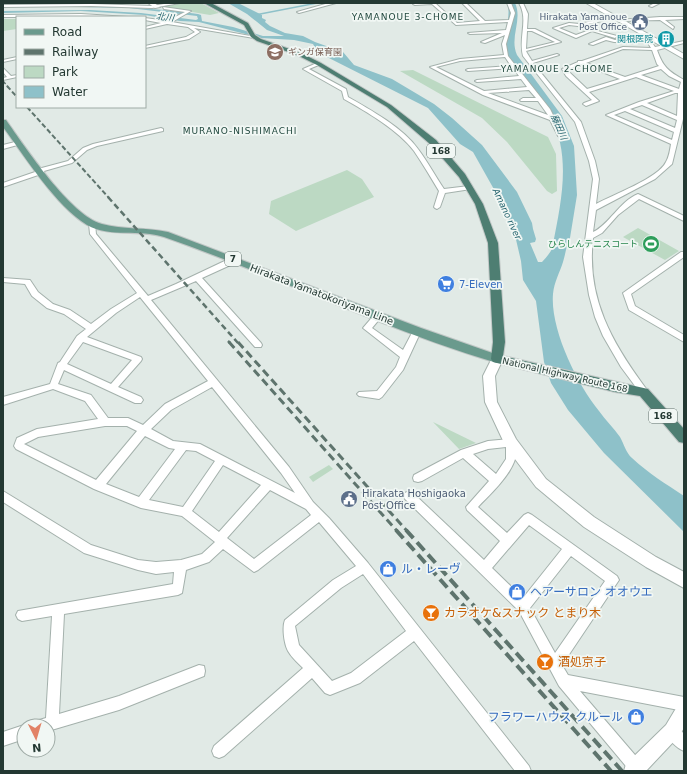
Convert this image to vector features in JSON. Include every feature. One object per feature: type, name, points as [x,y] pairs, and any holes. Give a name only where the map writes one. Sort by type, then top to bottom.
[{"type":"highway","points":[[207,3],[249,27],[254,37]]},
{"type":"highway","name":"National Highway Route 168","points":[[254,37],[319,64],[389,106],[433,142],[470,188],[479,204],[493,243],[499,342],[497,359],[615,388],[644,392]]},
{"type":"highway","name":"168","points":[[644,392],[671,425],[684,438]]},
{"type":"main road","name":"Hirakata Yamatokoriyama Line","points":[[3,122],[41,171],[81,217],[92,224],[112,229],[155,231],[165,234],[417,331],[497,359]]},
{"type":"street","points":[[151,3],[157,7],[178,3]]},
{"type":"street","points":[[299,12],[334,3]]},
{"type":"street","points":[[415,4],[433,3],[456,24],[510,21]]},
{"type":"street","points":[[464,3],[484,23]]},
{"type":"street","points":[[509,3],[513,12],[504,44],[506,56],[513,67],[540,99],[560,135]]},
{"type":"street","points":[[521,3],[525,9],[526,30],[523,43],[525,56],[578,122],[592,161],[596,179],[587,257],[589,274],[599,317],[607,336],[624,365],[644,392]]},
{"type":"street","points":[[588,3],[684,57]]},
{"type":"street","points":[[618,3],[623,3]]},
{"type":"street","points":[[651,6],[658,3]]},
{"type":"street","points":[[3,6],[33,4],[91,5],[157,7],[189,11],[171,22],[146,28]]},
{"type":"street","points":[[3,16],[104,16]]},
{"type":"street","points":[[660,18],[673,28]]},
{"type":"street","points":[[676,18],[684,24]]},
{"type":"street","points":[[579,25],[590,31],[576,37],[556,28],[569,24],[579,25],[618,19],[684,18]]},
{"type":"street","points":[[146,19],[171,22],[236,35],[254,37]]},
{"type":"street","points":[[146,47],[187,38],[198,32],[187,27],[187,25]]},
{"type":"street","points":[[526,30],[545,28]]},
{"type":"street","points":[[524,50],[530,50],[559,42],[533,30]]},
{"type":"street","points":[[470,33],[507,31]]},
{"type":"street","points":[[483,42],[497,37],[507,31]]},
{"type":"street","points":[[594,31],[626,40]]},
{"type":"street","points":[[593,209],[615,198],[665,168],[669,164],[680,119],[683,80],[662,68],[654,50],[644,34]]},
{"type":"street","points":[[591,44],[606,38],[614,41],[626,40],[649,42]]},
{"type":"street","points":[[596,101],[568,75],[564,69],[580,62],[623,48],[654,50],[684,42]]},
{"type":"street","points":[[530,63],[557,55]]},
{"type":"street","points":[[506,56],[460,60],[432,68],[485,93],[552,119]]},
{"type":"street","points":[[3,61],[16,58]]},
{"type":"street","points":[[460,60],[485,93]]},
{"type":"street","points":[[580,62],[625,79]]},
{"type":"street","points":[[319,64],[306,68],[344,90],[346,98],[374,114],[408,141],[416,150],[442,191],[437,207]]},
{"type":"street","points":[[468,70],[513,67]]},
{"type":"street","points":[[586,91],[662,68]]},
{"type":"street","points":[[3,69],[10,78]]},
{"type":"street","points":[[636,75],[681,91]]},
{"type":"street","points":[[3,79],[16,76]]},
{"type":"street","points":[[477,81],[522,77]]},
{"type":"street","points":[[485,93],[532,88]]},
{"type":"street","points":[[674,143],[609,115],[674,92],[681,91]]},
{"type":"street","points":[[523,100],[540,99]]},
{"type":"street","points":[[586,104],[604,99]]},
{"type":"street","points":[[641,103],[680,119]]},
{"type":"street","points":[[625,110],[677,131]]},
{"type":"street","points":[[3,185],[70,162],[85,149],[95,144],[161,130]]},
{"type":"street","points":[[3,148],[19,143]]},
{"type":"street","points":[[589,237],[600,232],[616,214],[666,171],[665,168]]},
{"type":"street","points":[[442,191],[470,188]]},
{"type":"street","points":[[594,196],[600,199],[615,198]]},
{"type":"street","points":[[638,196],[684,219]]},
{"type":"street","points":[[92,224],[93,234],[285,470],[309,505],[364,567],[524,771]]},
{"type":"street","points":[[684,254],[627,293],[632,308],[684,339]]},
{"type":"street","points":[[53,386],[61,365],[80,338],[120,305],[197,278],[234,260]]},
{"type":"street","points":[[197,278],[258,345]]},
{"type":"street","points":[[3,280],[27,282],[35,294],[50,306],[67,312],[91,328]]},
{"type":"street","points":[[378,316],[367,328],[405,356]]},
{"type":"street","points":[[362,394],[379,395],[400,368],[417,331]]},
{"type":"street","points":[[80,338],[138,359],[112,388]]},
{"type":"street","points":[[497,359],[489,376],[491,402],[511,443],[542,484],[589,522],[651,562],[684,580]]},
{"type":"street","points":[[61,365],[138,400]]},
{"type":"street","points":[[98,486],[144,430],[168,408],[214,382]]},
{"type":"street","points":[[3,401],[53,386],[88,398],[105,422]]},
{"type":"street","points":[[309,505],[197,447],[172,445],[128,422],[105,422],[37,433],[20,441],[19,446],[98,486],[141,503],[185,512],[254,566],[319,515]]},
{"type":"street","points":[[418,478],[464,453],[488,445],[511,443]]},
{"type":"street","points":[[508,541],[471,507],[496,480],[511,459],[511,443]]},
{"type":"street","points":[[141,503],[183,446]]},
{"type":"street","points":[[464,453],[496,480]]},
{"type":"street","points":[[185,512],[221,460]]},
{"type":"street","points":[[3,496],[88,549],[138,565],[156,568],[181,566],[205,558],[268,484]]},
{"type":"street","points":[[408,496],[523,607],[564,680],[635,769],[678,738],[684,711]]},
{"type":"street","points":[[484,568],[528,518],[613,580],[555,664]]},
{"type":"street","points":[[523,607],[570,548]]},
{"type":"street","points":[[22,615],[178,589],[181,566]]},
{"type":"street","points":[[364,567],[337,584],[288,624],[293,648],[330,688],[355,678],[415,632]]},
{"type":"street","points":[[48,718],[58,608]]},
{"type":"street","points":[[219,751],[312,669]]},
{"type":"street","points":[[56,721],[119,703],[198,671]]},
{"type":"street","points":[[564,680],[684,704]]},
{"type":"street","points":[[3,739],[16,735]]},
{"type":"green space","points":[[183,3],[201,3],[219,13],[210,15],[162,7]]},
{"type":"green space","points":[[3,19],[16,19],[16,29],[3,31]]},
{"type":"green space","points":[[413,70],[548,137],[556,154],[557,191],[552,194],[547,191],[507,142],[482,118],[400,71]]},
{"type":"green space","points":[[347,170],[362,179],[374,197],[296,231],[269,214],[271,201]]},
{"type":"green space","name":"ひらしんテニスコート","points":[[638,228],[679,251],[665,260],[623,237]]},
{"type":"green space","points":[[433,422],[476,443],[459,449]]},
{"type":"green space","points":[[329,465],[333,469],[313,482],[309,477]]},
{"type":"water","points":[[228,3],[238,3],[262,15],[262,18],[266,20],[265,22],[270,26],[285,33],[303,36],[343,52],[354,65],[392,79],[434,104],[452,118],[482,145],[517,192],[532,223],[536,239],[535,242],[530,243],[538,262],[542,262],[553,247],[558,236],[563,217],[572,220],[562,266],[553,294],[553,308],[560,339],[582,386],[601,414],[620,437],[630,456],[684,496],[684,532],[604,453],[568,410],[551,383],[544,362],[536,301],[523,280],[521,261],[514,231],[500,200],[473,152],[460,144],[428,108],[317,52],[313,44],[294,40],[261,38],[199,22],[180,21],[145,15],[81,11],[3,13],[3,11],[90,10],[141,13],[196,20],[198,19],[197,16],[131,8],[174,11],[198,14],[201,15],[202,21],[233,27],[263,36],[284,36],[267,30],[247,14]]},
{"type":"water","points":[[76,6],[121,8],[79,7],[3,7]]},
{"type":"waterway","points":[[255,15],[317,3]]},
{"type":"waterway","name":"藤田川","points":[[511,3],[514,13],[509,36],[509,47],[516,63],[556,116],[568,146],[570,195],[561,244]]},
{"type":"railway","points":[[3,81],[8,87]]},
{"type":"railway","points":[[7,86],[16,96]]},
{"type":"railway","points":[[28,108],[109,198]]},
{"type":"railway","points":[[108,197],[238,343]]},
{"type":"railway","points":[[229,342],[397,531]]},
{"type":"railway","points":[[238,342],[407,531]]},
{"type":"railway","points":[[396,530],[611,771]]},
{"type":"railway","points":[[406,530],[622,771]]},
{"type":"place","name":"Hirakata Yamanoue Post Office","points":[[640,22]]},
{"type":"place","name":"関根医院","points":[[666,39]]},
{"type":"place","name":"ギンガ保育園","points":[[275,52]]},
{"type":"place","name":"ひらしんテニスコート","points":[[651,244]]},
{"type":"place","name":"7-Eleven","points":[[446,284]]},
{"type":"place","name":"Hirakata Hoshigaoka Post Office","points":[[349,499]]},
{"type":"place","name":"ル・レーヴ","points":[[388,569]]},
{"type":"place","name":"ヘアーサロン オオウエ","points":[[517,592]]},
{"type":"place","name":"カラオケ&スナック とまり木","points":[[431,613]]},
{"type":"place","name":"酒処京子","points":[[545,662]]},
{"type":"place","name":"フラワーハウス クルール","points":[[636,717]]},
{"type":"district","name":"YAMANOUE 3-CHOME","points":[[408,17]]},
{"type":"district","name":"YAMANOUE 2-CHOME","points":[[557,69]]},
{"type":"district","name":"MURANO-NISHIMACHI","points":[[240,131]]},
{"type":"water label","name":"北川","points":[[165,17]]},
{"type":"water label","name":"Amano river","points":[[507,214]]}]
